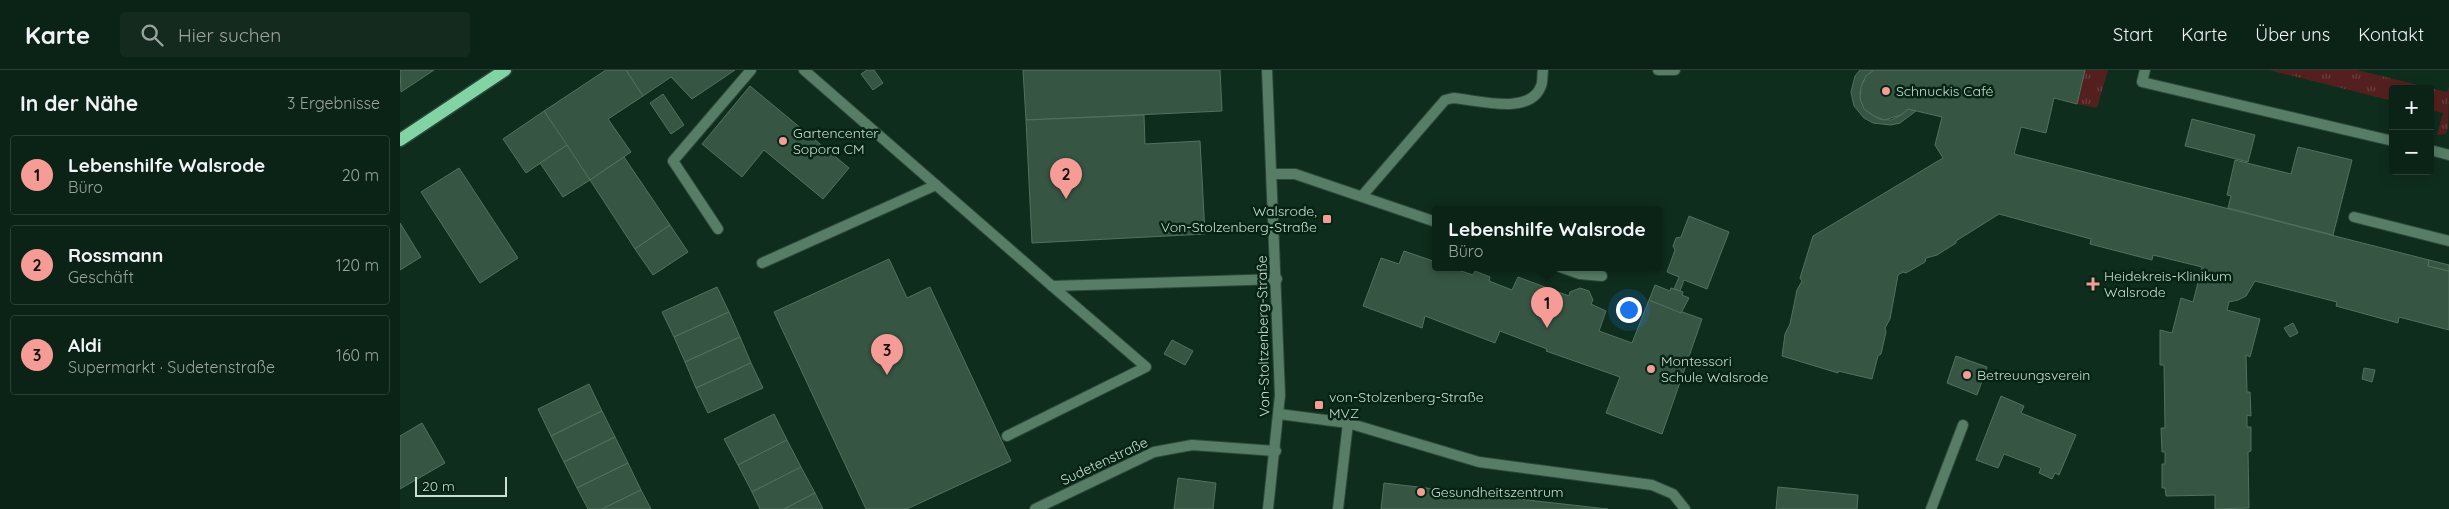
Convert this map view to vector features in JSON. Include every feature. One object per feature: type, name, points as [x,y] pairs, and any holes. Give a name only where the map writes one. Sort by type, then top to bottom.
[{"type":"main road","points":[[400,140],[505,70]]},
{"type":"street","points":[[718,229],[673,161],[751,70]]},
{"type":"street","points":[[804,70],[1146,367],[1007,436]]},
{"type":"street","name":"Von-Stoltzenberg-Straße","points":[[1267,70],[1277,279],[1279,414],[1268,509]]},
{"type":"street","points":[[1362,196],[1444,100],[1453,98],[1516,105],[1530,101],[1541,86],[1543,70]]},
{"type":"street","points":[[1658,70],[1675,70]]},
{"type":"street","points":[[2145,70],[2142,82],[2389,140]]},
{"type":"street","points":[[2434,151],[2449,155]]},
{"type":"street","points":[[1272,174],[1295,174],[1432,221]]},
{"type":"street","points":[[762,263],[936,185]]},
{"type":"street","points":[[2354,217],[2449,241]]},
{"type":"street","points":[[1571,271],[1580,274],[1602,276]]},
{"type":"street","points":[[1052,286],[1277,279]]},
{"type":"street","points":[[1279,414],[1348,423],[1479,462],[1652,486],[1673,494],[1685,509]]},
{"type":"street","points":[[1338,509],[1348,423]]},
{"type":"street","points":[[1931,509],[1963,425]]},
{"type":"street","name":"Sudetenstraße","points":[[1035,509],[1154,452],[1192,445],[1276,451]]},
{"type":"green space","points":[[2085,70],[2108,70],[2097,108],[2077,104]]},
{"type":"green space","points":[[2269,70],[2357,70],[2418,85],[2389,85],[2389,100]]},
{"type":"green space","points":[[2449,87],[2448,129],[2445,134],[2437,135],[2443,113],[2434,111],[2434,89],[2447,92]]},
{"type":"building","points":[[400,70],[434,70],[401,92]]},
{"type":"building","points":[[606,70],[626,70],[643,96],[608,119],[631,152],[590,180],[544,111]]},
{"type":"building","points":[[626,70],[735,70],[692,99],[671,77],[643,96]]},
{"type":"building","points":[[867,70],[874,70],[883,83],[873,90],[861,74]]},
{"type":"building","points":[[1023,70],[1220,70],[1222,111],[1026,120]]},
{"type":"building","points":[[1860,70],[1874,70],[1863,81],[1860,93],[1862,104],[1869,113],[1879,119],[1891,120],[1908,109],[1916,111],[1900,123],[1891,125],[1873,123],[1864,118],[1854,106],[1851,92],[1855,76]]},
{"type":"building","points":[[1874,70],[2085,70],[2077,104],[2054,98],[2046,133],[2021,127],[2014,154],[2429,260],[2428,266],[2449,271],[2449,330],[2399,317],[2398,323],[2336,306],[2337,302],[2255,281],[2246,296],[2229,302],[2227,310],[2260,319],[2250,357],[2246,355],[2247,392],[2250,392],[2251,416],[2247,415],[2247,427],[2251,427],[2251,451],[2248,452],[2249,508],[2215,509],[2215,495],[2166,496],[2165,488],[2162,488],[2162,464],[2165,464],[2165,452],[2162,452],[2161,428],[2165,428],[2164,365],[2160,365],[2160,330],[2172,333],[2181,298],[2193,302],[2202,267],[2153,255],[2152,260],[2090,244],[2091,239],[1999,214],[1937,255],[1926,258],[1925,262],[1906,273],[1903,272],[1898,275],[1890,319],[1885,328],[1886,332],[1881,354],[1878,356],[1872,379],[1838,371],[1838,373],[1782,356],[1785,334],[1790,324],[1797,290],[1802,281],[1800,278],[1813,236],[1943,158],[1935,145],[1942,117],[1908,109],[1901,115],[1884,120],[1864,109],[1860,98],[1861,87],[1866,76]]},
{"type":"building","points":[[750,86],[849,168],[823,199],[764,150],[742,177],[702,144]]},
{"type":"building","points":[[663,94],[684,125],[671,134],[650,103]]},
{"type":"building","points":[[544,111],[567,145],[526,173],[503,139]]},
{"type":"building","points":[[1144,115],[1145,144],[1200,141],[1205,234],[1032,243],[1026,120]]},
{"type":"building","points":[[2192,119],[2255,135],[2248,162],[2185,146]]},
{"type":"building","points":[[567,145],[590,180],[563,197],[540,163]]},
{"type":"building","points":[[2298,147],[2352,160],[2333,235],[2228,208],[2231,196],[2227,195],[2235,160],[2291,174]]},
{"type":"building","points":[[624,157],[670,225],[635,249],[590,180]]},
{"type":"building","points":[[459,168],[518,258],[480,283],[421,192]]},
{"type":"building","points":[[1689,216],[1729,232],[1707,289],[1684,280],[1680,291],[1674,289],[1679,277],[1667,272],[1675,250],[1673,246],[1676,238],[1681,237]]},
{"type":"building","points":[[400,223],[421,257],[400,270]]},
{"type":"building","points":[[670,225],[688,252],[653,275],[635,249]]},
{"type":"building","points":[[1404,251],[1432,261],[1432,271],[1461,271],[1473,275],[1475,271],[1490,277],[1489,281],[1512,290],[1518,277],[1569,296],[1570,292],[1580,288],[1589,291],[1593,300],[1591,304],[1606,311],[1599,331],[1632,343],[1649,300],[1702,319],[1662,434],[1606,413],[1620,377],[1546,351],[1547,349],[1500,331],[1495,343],[1425,316],[1422,328],[1363,306],[1381,258],[1399,264]]},
{"type":"building","points":[[889,259],[907,298],[930,287],[1011,461],[907,509],[866,509],[774,312]]},
{"type":"building","points":[[2429,260],[2449,265],[2449,271],[2428,266]]},
{"type":"building","points":[[1655,285],[1670,291],[1671,288],[1683,292],[1682,295],[1689,298],[1681,313],[1649,300]]},
{"type":"building","points":[[717,287],[729,312],[674,337],[662,312]]},
{"type":"building","points":[[729,312],[740,337],[685,362],[674,337]]},
{"type":"building","points":[[2293,323],[2298,333],[2290,337],[2284,328]]},
{"type":"building","points":[[740,337],[751,363],[696,388],[685,362]]},
{"type":"building","points":[[1172,340],[1193,351],[1185,365],[1164,354]]},
{"type":"building","name":"Betreuungsverein","points":[[1956,356],[1987,367],[1977,395],[1947,383]]},
{"type":"building","points":[[751,363],[763,388],[708,413],[696,388]]},
{"type":"building","points":[[2364,368],[2375,370],[2372,382],[2362,379]]},
{"type":"building","points":[[589,384],[602,411],[551,436],[538,409]]},
{"type":"building","name":"Betreuungsverein","points":[[2001,396],[2024,406],[2021,413],[2076,435],[2059,475],[2055,473],[2052,479],[2039,473],[2041,468],[2004,454],[1998,468],[1976,460]]},
{"type":"building","points":[[602,411],[615,437],[564,462],[551,436]]},
{"type":"building","points":[[774,414],[787,440],[738,465],[724,439]]},
{"type":"building","points":[[422,423],[445,463],[400,489],[400,436]]},
{"type":"building","points":[[615,437],[628,463],[577,488],[564,462]]},
{"type":"building","points":[[787,440],[801,467],[752,492],[738,465]]},
{"type":"building","points":[[628,463],[641,490],[602,509],[588,509],[577,488]]},
{"type":"building","points":[[801,467],[815,493],[784,509],[760,509],[752,492]]},
{"type":"building","points":[[1178,478],[1216,483],[1213,509],[1174,509]]},
{"type":"building","name":"Gesundheitszentrum","points":[[1384,483],[1536,501],[1608,509],[1381,509]]},
{"type":"building","points":[[1778,487],[1858,495],[1857,509],[1776,509]]},
{"type":"building","points":[[641,490],[651,509],[602,509]]},
{"type":"building","points":[[815,493],[823,509],[784,509]]},
{"type":"place","name":"Schnuckis Café","points":[[1886,91]]},
{"type":"place","name":"Gartencenter Sopora CM","points":[[783,141]]},
{"type":"place","name":"Rossmann","points":[[1066,199]]},
{"type":"place","name":"Walsrode, Von-Stolzenberg-Straße","points":[[1327,219]]},
{"type":"place","name":"Heidekreis-Klinikum Walsrode","points":[[2093,284]]},
{"type":"place","name":"Lebenshilfe Walsrode","points":[[1547,328]]},
{"type":"place","name":"Montessori Schule Walsrode","points":[[1651,369]]},
{"type":"place","name":"Aldi","points":[[887,375]]},
{"type":"place","name":"Betreuungsverein","points":[[1967,375]]},
{"type":"place","name":"von-Stolzenberg-Straße MVZ","points":[[1319,405]]},
{"type":"place","name":"Gesundheitszentrum","points":[[1421,492]]}]
